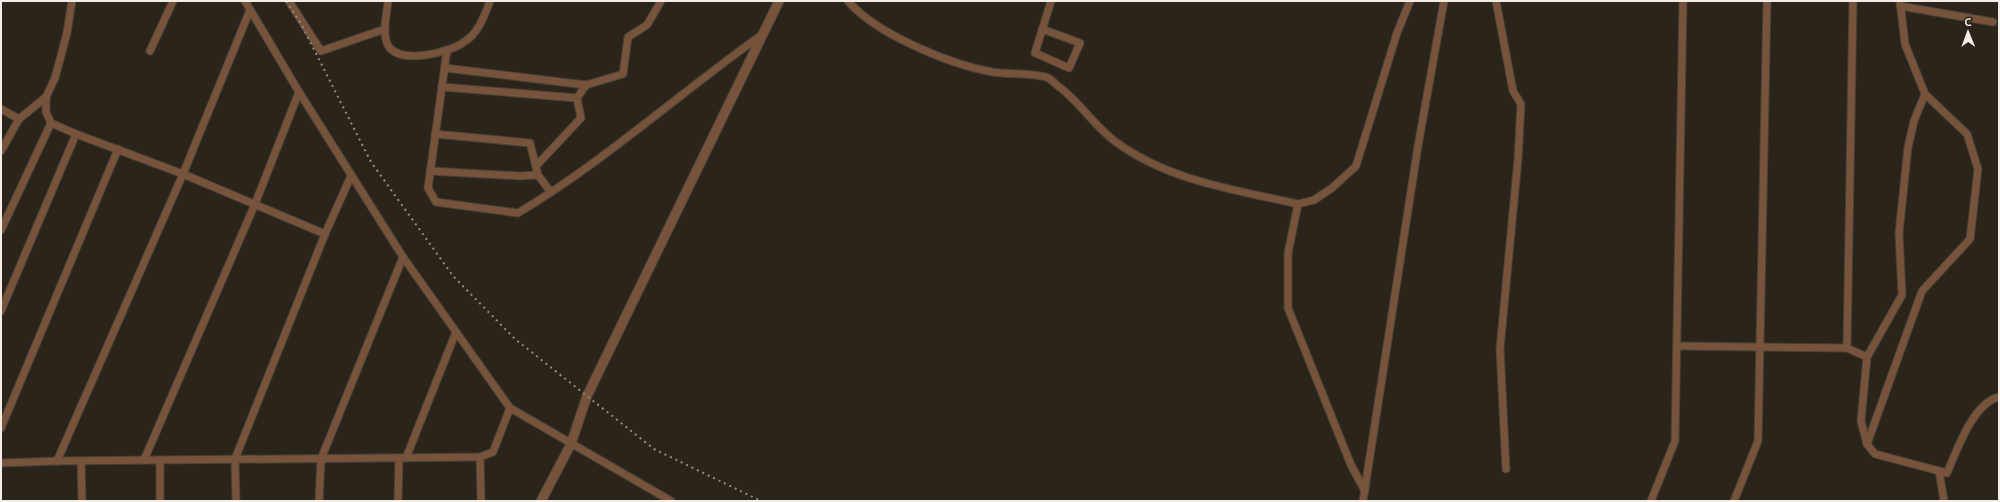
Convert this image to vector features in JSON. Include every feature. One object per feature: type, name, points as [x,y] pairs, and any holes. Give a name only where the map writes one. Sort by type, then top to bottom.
[{"type":"street","points":[[72,1],[67,33],[55,78],[46,97],[46,112],[51,123],[76,134],[183,174],[324,234]]},
{"type":"street","points":[[150,51],[173,1]]},
{"type":"street","points":[[245,1],[351,176],[403,257],[510,408],[671,501]]},
{"type":"street","points":[[290,1],[321,51],[385,29]]},
{"type":"street","points":[[388,1],[385,29],[388,46],[398,54],[414,56],[447,50],[465,42],[481,24],[490,1]]},
{"type":"street","points":[[445,68],[586,85],[623,74],[628,37],[647,25],[661,1]]},
{"type":"street","points":[[541,501],[571,444],[587,396],[779,1]]},
{"type":"street","points":[[848,1],[858,13],[886,32],[950,61],[991,72],[1047,77],[1069,94],[1115,142],[1149,163],[1211,184],[1298,204],[1314,200],[1332,188],[1356,166],[1396,33],[1410,1]]},
{"type":"street","points":[[1042,29],[1080,43],[1070,68],[1035,53],[1042,29],[1051,1]]},
{"type":"street","points":[[1363,501],[1418,146],[1444,1]]},
{"type":"street","points":[[1496,1],[1513,91],[1521,104],[1518,159],[1500,349],[1506,469]]},
{"type":"street","points":[[1651,501],[1675,441],[1684,1]]},
{"type":"street","points":[[1734,501],[1758,441],[1767,1]]},
{"type":"street","points":[[1847,348],[1853,1]]},
{"type":"street","points":[[1867,444],[1922,291],[1970,239],[1978,169],[1967,134],[1925,94],[1904,44],[1900,3],[1993,22]]},
{"type":"street","points":[[57,461],[183,174],[250,10]]},
{"type":"street","points":[[447,50],[428,188],[436,202],[518,213],[598,161],[719,65],[763,33]]},
{"type":"street","points":[[536,166],[581,118],[577,98],[586,85]]},
{"type":"street","points":[[442,87],[577,98]]},
{"type":"street","points":[[144,460],[255,204],[300,92]]},
{"type":"street","points":[[1925,94],[1914,121],[1908,147],[1899,233],[1902,295],[1867,357],[1861,421],[1867,444],[1875,454],[1948,473],[1961,442],[1980,409],[1988,400],[1999,397]]},
{"type":"street","points":[[1,151],[19,119],[46,97]]},
{"type":"street","points":[[1,109],[19,119]]},
{"type":"street","points":[[1,230],[51,123]]},
{"type":"street","points":[[1,310],[76,134]]},
{"type":"street","points":[[435,134],[530,143],[538,175],[550,192]]},
{"type":"street","points":[[1,428],[118,149]]},
{"type":"street","points":[[430,171],[520,176],[538,175]]},
{"type":"street","points":[[236,501],[235,459],[324,234],[351,176]]},
{"type":"street","points":[[1298,204],[1288,253],[1288,308],[1350,465],[1365,490]]},
{"type":"street","points":[[319,501],[321,458],[403,257]]},
{"type":"street","points":[[398,501],[402,458],[456,332]]},
{"type":"street","points":[[1677,346],[1847,348],[1867,357]]},
{"type":"street","points":[[1,463],[57,461],[480,457],[493,452],[510,408]]},
{"type":"street","points":[[480,457],[481,501]]},
{"type":"street","points":[[160,460],[160,501]]},
{"type":"street","points":[[81,461],[82,501]]},
{"type":"street","points":[[1939,470],[1944,501]]},
{"type":"railway","points":[[286,1],[301,24],[371,162],[453,276],[515,339],[654,449],[761,501]]}]
